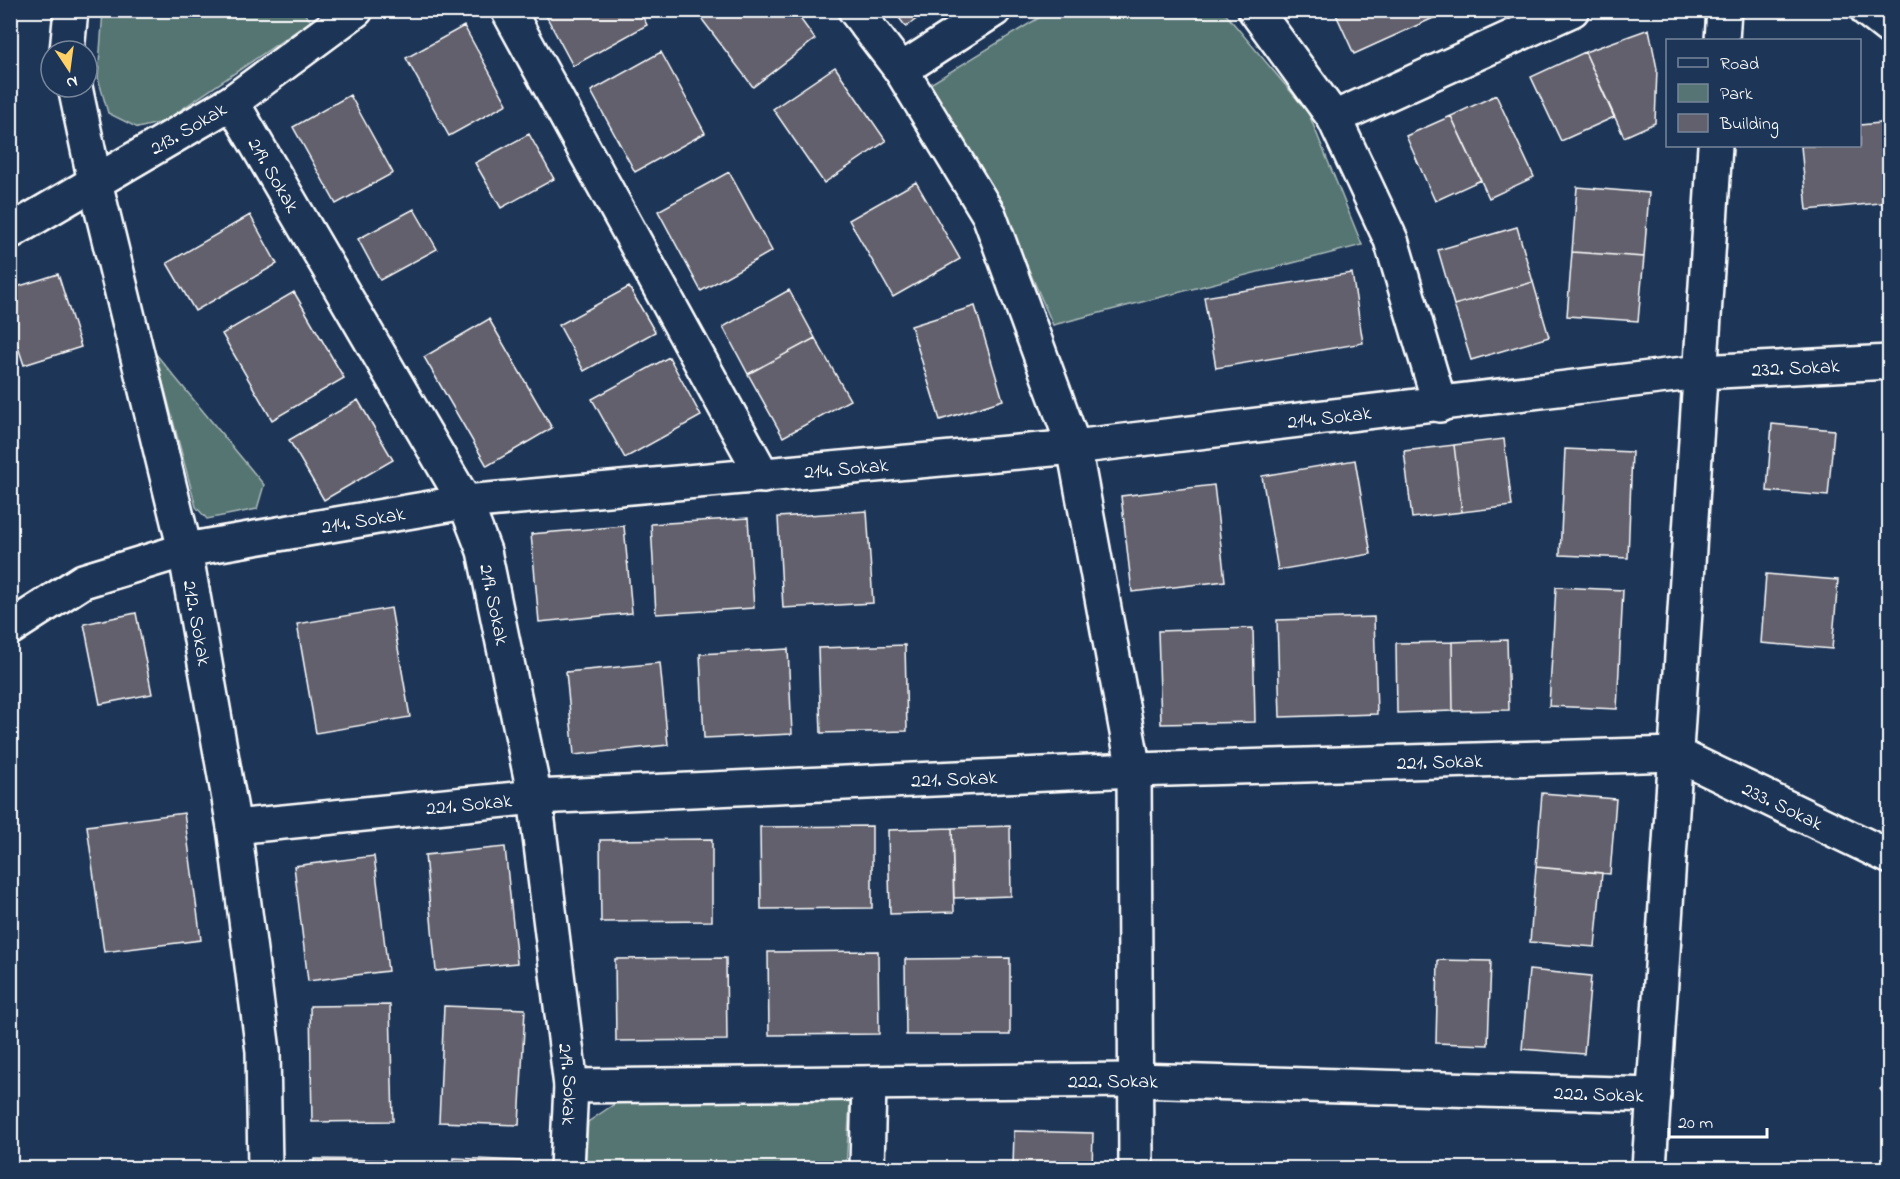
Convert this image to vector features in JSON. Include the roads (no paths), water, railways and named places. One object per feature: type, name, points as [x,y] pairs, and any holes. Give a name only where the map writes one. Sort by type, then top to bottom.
[{"type":"street","points":[[68,39],[71,10]]},
{"type":"street","points":[[508,10],[763,476]]},
{"type":"street","points":[[855,10],[901,70],[989,215],[1074,447],[1134,770],[1136,1168]]},
{"type":"street","points":[[901,70],[994,10]]},
{"type":"street","points":[[1255,10],[1334,118],[1391,240],[1440,405]]},
{"type":"street","points":[[1334,118],[1572,10]]},
{"type":"street","points":[[1722,39],[1724,10]]},
{"type":"street","points":[[1867,10],[1890,28]]},
{"type":"street","name":"213. Sokak","points":[[10,232],[232,102],[348,13]]},
{"type":"street","name":"212. Sokak","points":[[78,99],[95,182],[184,550],[234,827],[263,1051],[265,1168]]},
{"type":"street","name":"219. Sokak","points":[[232,102],[465,502],[484,551],[535,797],[571,1086],[567,1168]]},
{"type":"street","points":[[1649,1168],[1715,147]]},
{"type":"street","name":"232. Sokak","points":[[1700,372],[1890,362]]},
{"type":"street","name":"214. Sokak","points":[[10,628],[83,581],[184,550],[465,502],[1074,447],[1440,405],[1700,372]]},
{"type":"street","name":"221. Sokak","points":[[234,827],[535,797],[1134,770],[1676,754]]},
{"type":"street","name":"233. Sokak","points":[[1676,754],[1890,857]]},
{"type":"street","name":"222. Sokak","points":[[571,1086],[1135,1080],[1654,1095]]},
{"type":"street","points":[[867,1168],[869,1083]]}]
